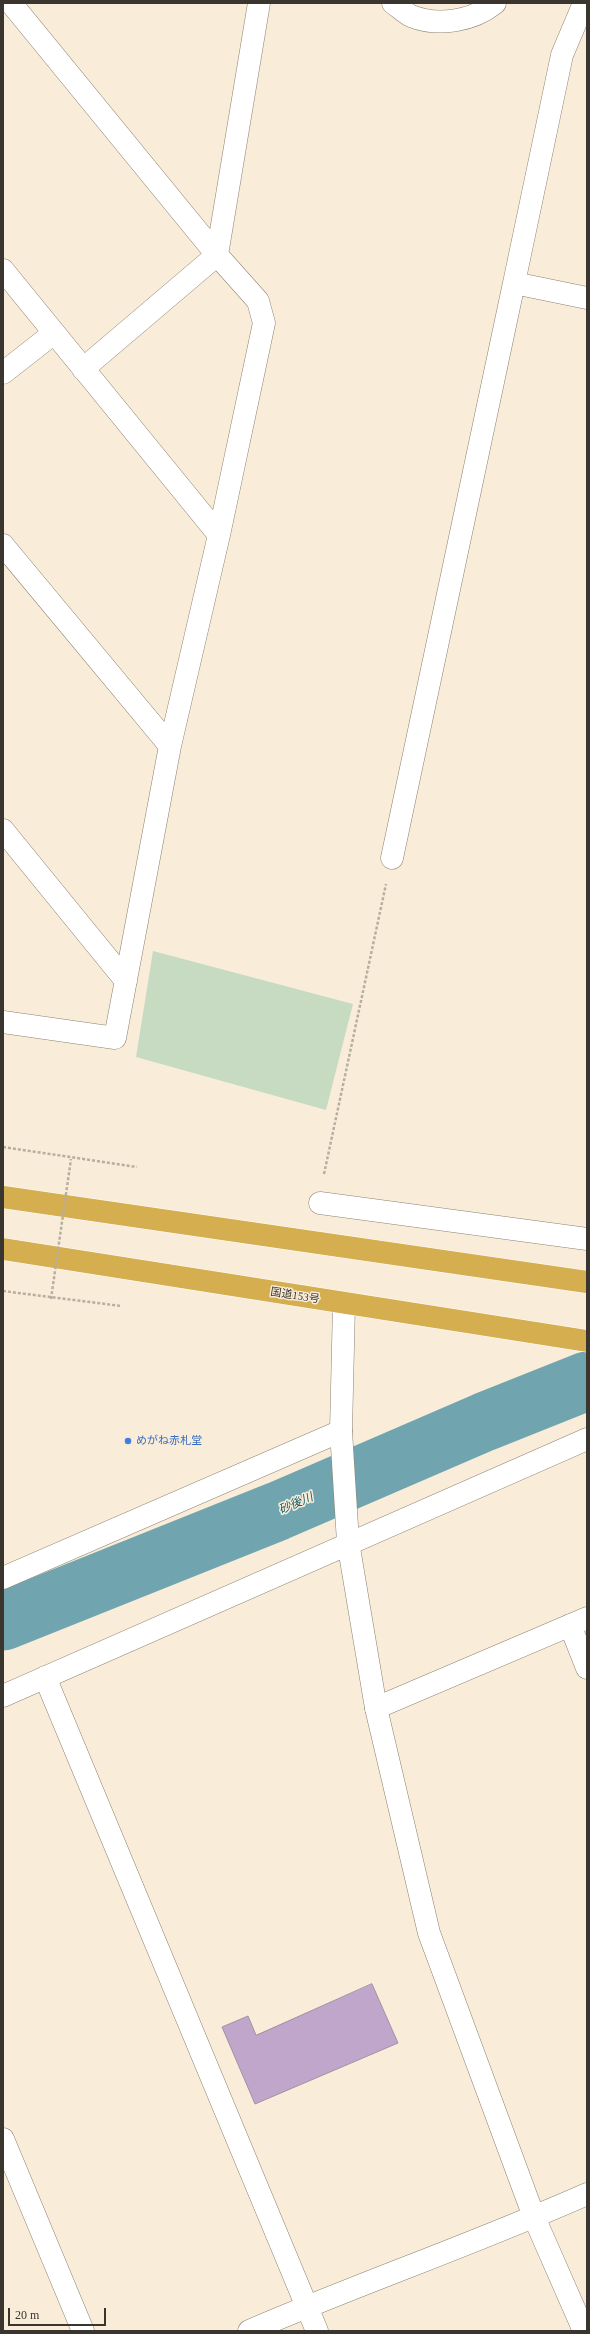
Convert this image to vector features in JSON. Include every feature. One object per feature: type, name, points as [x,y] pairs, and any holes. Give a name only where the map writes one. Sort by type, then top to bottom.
[{"type":"highway","points":[[3,1197],[587,1282]]},
{"type":"highway","name":"国道153号","points":[[3,1249],[344,1304],[587,1341]]},
{"type":"street","points":[[3,1022],[115,1038],[170,746],[219,535],[264,323],[258,301],[217,255],[11,3]]},
{"type":"street","points":[[393,3],[411,16],[436,21],[460,20],[495,3]]},
{"type":"street","points":[[392,858],[562,55],[584,3]]},
{"type":"street","points":[[83,369],[217,255],[257,4]]},
{"type":"street","points":[[3,270],[219,535]]},
{"type":"street","points":[[514,283],[587,298]]},
{"type":"street","points":[[3,373],[54,333]]},
{"type":"street","points":[[3,545],[170,746]]},
{"type":"street","points":[[3,830],[126,981]]},
{"type":"street","points":[[320,1203],[587,1239]]},
{"type":"street","points":[[344,1304],[341,1431],[348,1542],[376,1708],[429,1933],[534,2217],[584,2331]]},
{"type":"street","points":[[3,1578],[341,1431]]},
{"type":"street","points":[[3,1696],[348,1542],[587,1439]]},
{"type":"street","points":[[376,1708],[578,1622],[587,1668]]},
{"type":"street","points":[[45,1677],[317,2331]]},
{"type":"street","points":[[3,2139],[83,2331]]},
{"type":"street","points":[[249,2331],[307,2306],[534,2217],[587,2194]]},
{"type":"path","points":[[320,1203],[392,858]]},
{"type":"path","points":[[3,1147],[71,1159],[137,1167]]},
{"type":"path","points":[[51,1298],[71,1159]]},
{"type":"path","points":[[3,1291],[121,1306]]},
{"type":"green space","points":[[153,951],[353,1004],[326,1110],[136,1057]]},
{"type":"building","points":[[372,1984],[398,2043],[255,2104],[222,2027],[248,2016],[256,2035]]},
{"type":"waterway","name":"砂後川","points":[[3,1621],[278,1511],[484,1422],[587,1381]]},
{"type":"place","name":"めがね赤札堂","points":[[128,1441]]}]
